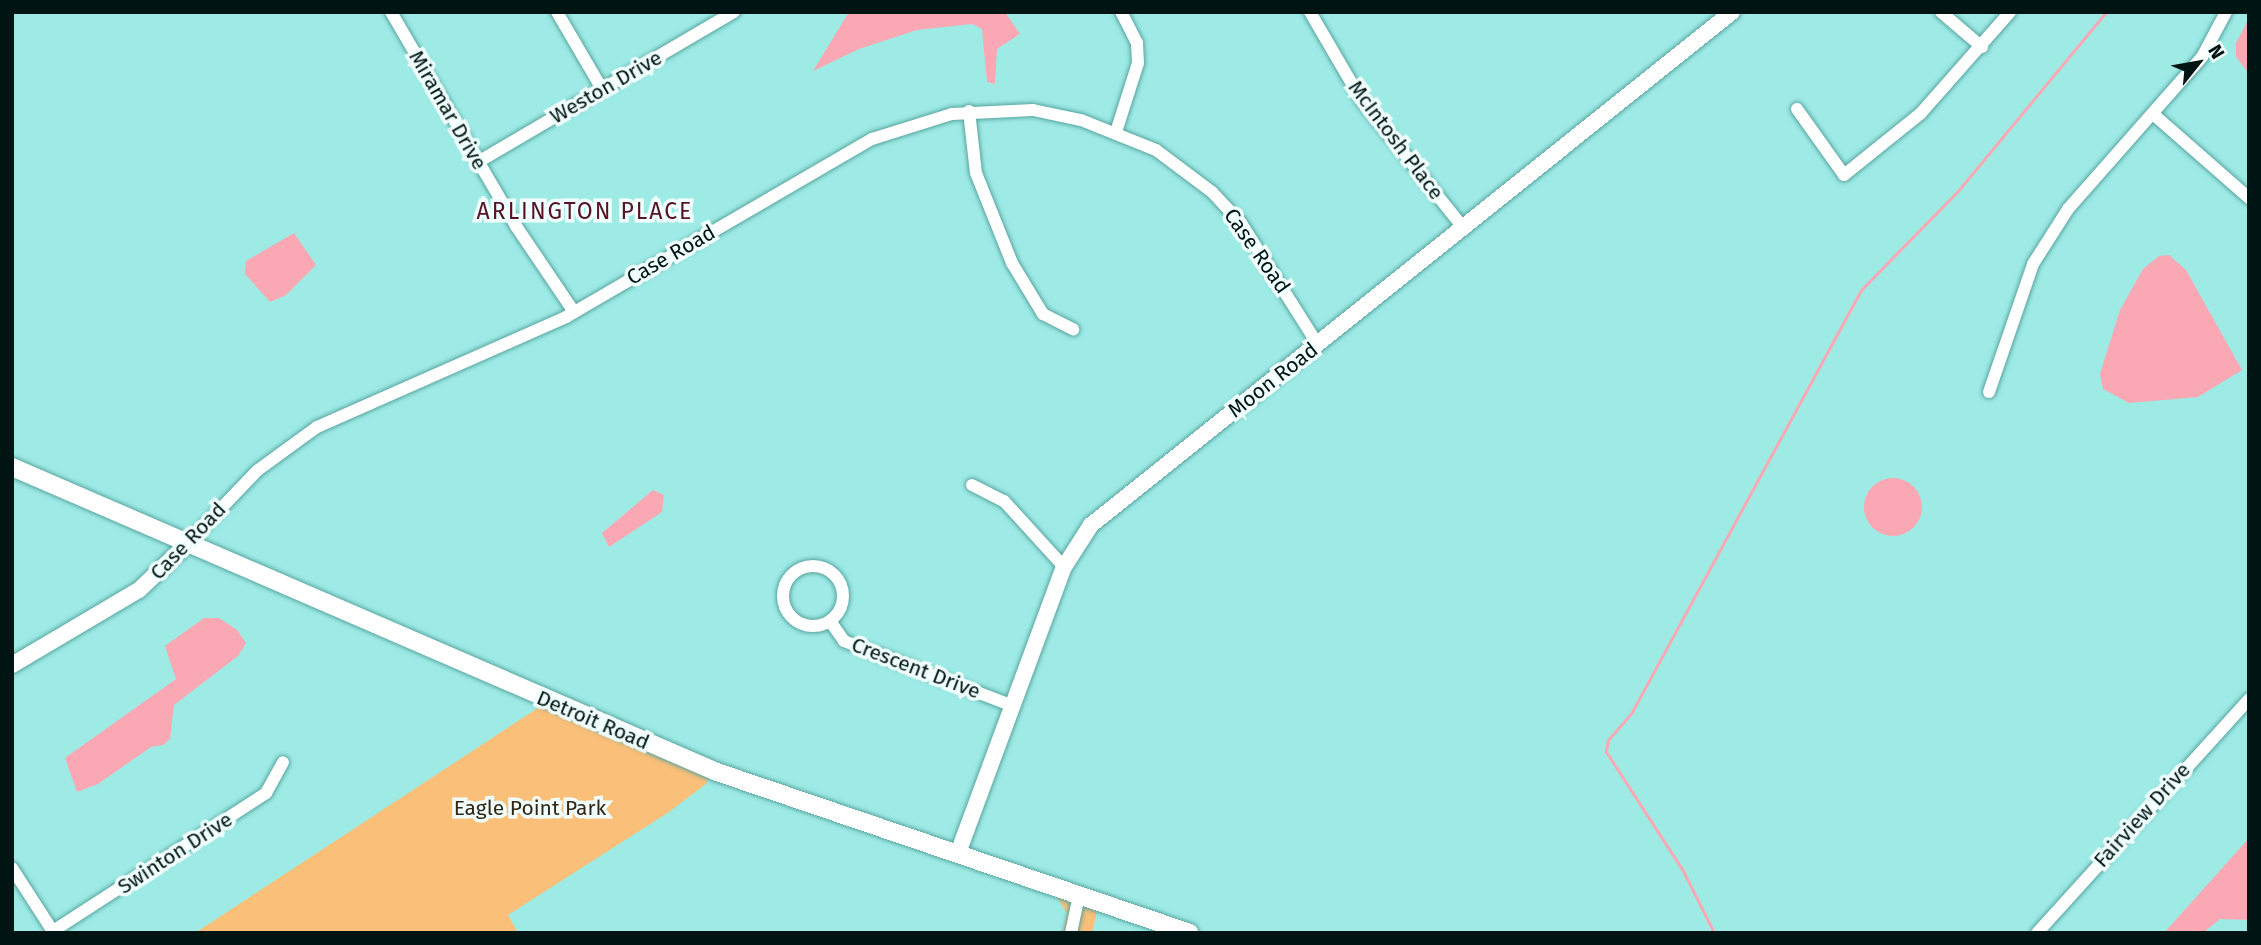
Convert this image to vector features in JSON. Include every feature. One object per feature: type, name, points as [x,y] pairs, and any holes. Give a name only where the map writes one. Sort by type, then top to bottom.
[{"type":"main road","name":"Detroit Road","points":[[12,467],[185,545],[663,750],[828,812],[958,853],[1189,933]]},
{"type":"street","name":"Miramar Drive","points":[[391,12],[478,162],[574,312]]},
{"type":"street","points":[[557,12],[602,89]]},
{"type":"street","points":[[1116,132],[1138,63],[1136,43],[1121,12]]},
{"type":"street","name":"McIntosh Place","points":[[1310,12],[1362,101],[1464,229]]},
{"type":"street","name":"Moon Road","points":[[958,853],[1064,567],[1099,519],[1732,12]]},
{"type":"street","points":[[1941,12],[1982,47]]},
{"type":"street","points":[[1797,109],[1844,175],[1921,113],[1982,47],[2010,12]]},
{"type":"street","points":[[1989,392],[2033,264],[2067,209],[2153,114],[2213,42],[2226,12]]},
{"type":"street","name":"Weston Drive","points":[[478,162],[727,14]]},
{"type":"street","name":"Case Road","points":[[12,665],[139,590],[258,470],[308,432],[574,312],[855,147],[905,125],[970,111],[1033,110],[1116,132],[1180,166],[1232,212],[1318,345]]},
{"type":"street","points":[[970,111],[976,173],[1012,263],[1042,314],[1073,329]]},
{"type":"street","points":[[2153,114],[2249,198]]},
{"type":"street","points":[[972,485],[1004,500],[1064,567]]},
{"type":"street","name":"Crescent Drive","points":[[819,566],[841,585],[842,606],[830,621],[802,624],[787,612],[785,584],[799,569],[819,566]]},
{"type":"street","name":"Crescent Drive","points":[[830,621],[844,641],[1012,705]]},
{"type":"street","name":"Fairview Drive","points":[[2037,933],[2249,699]]},
{"type":"street","name":"Swinton Drive","points":[[54,932],[266,793],[284,762]]},
{"type":"street","points":[[12,868],[54,932]]},
{"type":"street","points":[[1071,933],[1079,895]]},
{"type":"green space","name":"Eagle Point Park","points":[[544,704],[708,775],[707,783],[669,812],[508,915],[518,933],[195,933]]},
{"type":"green space","points":[[1055,894],[1098,907],[1092,933],[1063,933],[1067,913]]},
{"type":"shaded area","points":[[849,12],[1005,12],[1020,34],[997,49],[995,84],[987,82],[982,29],[972,24],[917,30],[859,49],[813,71]]},
{"type":"shaded area","points":[[2249,18],[2249,74],[2236,57],[2236,43]]},
{"type":"shaded area","points":[[294,233],[316,265],[286,295],[270,302],[245,274],[246,261]]},
{"type":"shaded area","points":[[2169,255],[2186,270],[2242,370],[2198,397],[2129,403],[2103,389],[2100,374],[2120,310],[2143,269],[2159,256]]},
{"type":"shaded area","points":[[1893,478],[1909,483],[1917,491],[1922,507],[1917,523],[1909,531],[1893,536],[1877,531],[1869,523],[1864,507],[1869,491],[1877,483]]},
{"type":"shaded area","points":[[653,490],[664,495],[662,512],[609,547],[602,533]]},
{"type":"shaded area","points":[[204,618],[219,618],[237,630],[246,643],[238,656],[174,705],[170,739],[163,745],[151,747],[98,784],[77,792],[65,758],[176,679],[165,646]]},
{"type":"shaded area","points":[[2249,838],[2249,920],[2220,919],[2203,933],[2164,933]]},
{"type":"waterway","points":[[1714,933],[1683,871],[1606,752],[1608,740],[1632,712],[1862,289],[1958,191],[2106,12]]},
{"type":"district","name":"ARLINGTON PLACE","points":[[585,211]]}]
